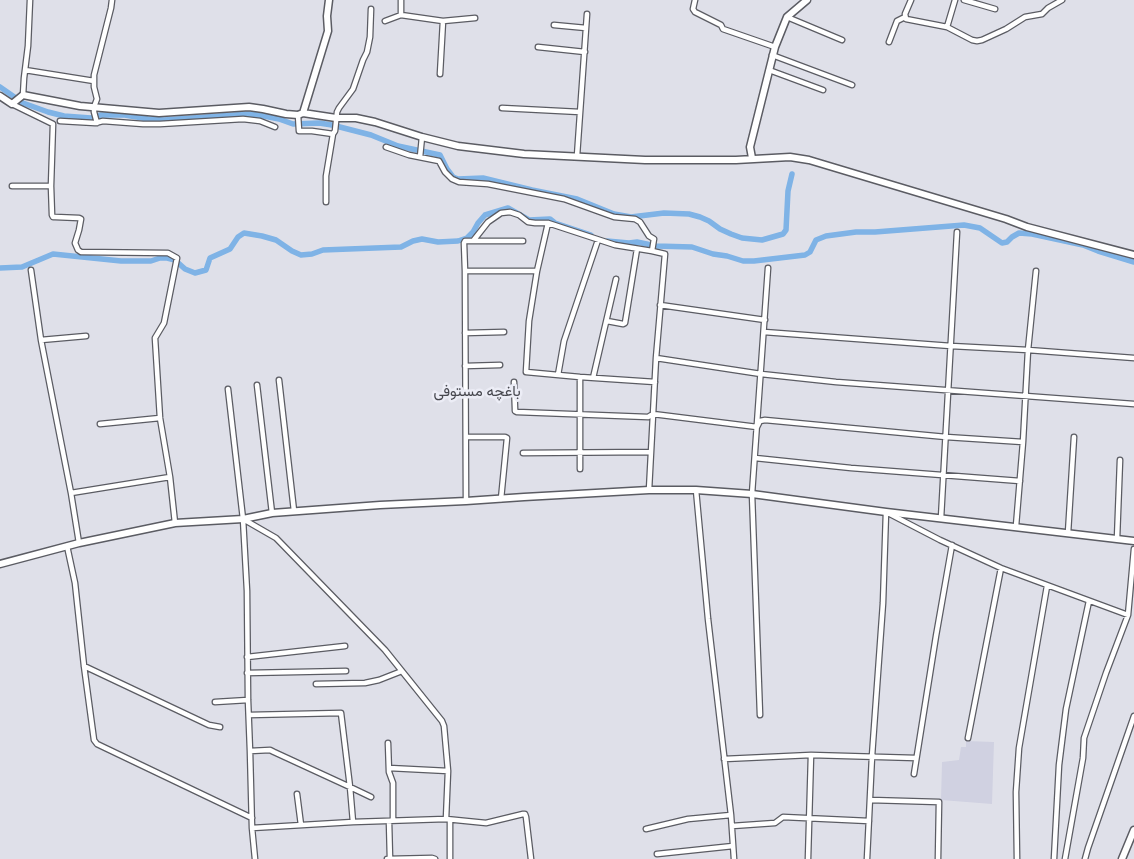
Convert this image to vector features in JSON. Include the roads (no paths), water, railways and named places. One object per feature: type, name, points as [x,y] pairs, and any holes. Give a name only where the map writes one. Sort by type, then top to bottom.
[{"type":"main road","points":[[300,115],[328,31],[329,0]]},
{"type":"main road","points":[[752,158],[750,147],[772,55],[787,17],[807,0]]},
{"type":"main road","points":[[0,96],[80,106],[94,110],[159,115],[249,107],[336,120],[356,118],[458,146],[524,154],[645,160],[736,160],[790,157],[809,160],[1027,227],[1134,254]]},
{"type":"main road","points":[[0,564],[79,543],[175,523],[243,519],[272,513],[380,505],[649,490],[696,490],[752,494],[886,512],[1134,541]]},
{"type":"main road","points":[[1122,859],[1134,830]]},
{"type":"street","points":[[30,0],[28,46],[25,70],[18,99],[53,124],[51,186],[53,217],[81,219],[75,243],[81,252],[168,253],[177,258],[164,323],[156,338],[160,418],[170,477],[175,523]]},
{"type":"street","points":[[97,122],[94,110],[97,99],[94,75],[112,0]]},
{"type":"street","points":[[401,0],[401,15]]},
{"type":"street","points":[[695,0],[694,12],[721,25],[724,29],[775,47]]},
{"type":"street","points":[[905,17],[911,0]]},
{"type":"street","points":[[946,28],[955,0]]},
{"type":"street","points":[[964,0],[995,9]]},
{"type":"street","points":[[905,17],[909,20],[946,28],[972,40],[979,40],[1006,29],[1025,18],[1042,14],[1062,0]]},
{"type":"street","points":[[326,202],[326,176],[336,120],[339,108],[353,90],[367,52],[370,37],[371,9]]},
{"type":"street","points":[[577,156],[587,14]]},
{"type":"street","points":[[385,21],[401,15],[443,21],[475,18]]},
{"type":"street","points":[[787,17],[842,40]]},
{"type":"street","points":[[889,42],[897,21],[905,17]]},
{"type":"street","points":[[440,74],[443,21]]},
{"type":"street","points":[[554,25],[586,28]]},
{"type":"street","points":[[538,47],[585,52]]},
{"type":"street","points":[[772,55],[852,85]]},
{"type":"street","points":[[25,70],[94,81]]},
{"type":"street","points":[[769,70],[823,90]]},
{"type":"street","points":[[502,108],[580,112]]},
{"type":"street","points":[[159,115],[160,124]]},
{"type":"street","points":[[300,115],[299,131],[334,132]]},
{"type":"street","points":[[60,121],[160,124],[242,120],[260,121],[275,127]]},
{"type":"street","points":[[420,157],[422,137]]},
{"type":"street","points":[[386,147],[409,155],[439,161],[445,172],[452,179],[459,182],[488,184],[564,199],[614,217],[635,219],[640,222],[648,236],[654,239],[652,251]]},
{"type":"street","points":[[12,186],[51,186]]},
{"type":"street","points":[[473,241],[488,222],[501,213],[510,212],[535,224],[548,223],[615,245],[665,254],[654,382],[649,490]]},
{"type":"street","points":[[548,223],[537,271],[529,320],[526,372],[654,382]]},
{"type":"street","points":[[941,518],[957,232]]},
{"type":"street","points":[[466,501],[464,242],[523,240]]},
{"type":"street","points":[[558,375],[564,342],[598,240]]},
{"type":"street","points":[[606,321],[625,323],[637,249]]},
{"type":"street","points":[[760,715],[752,494],[768,268]]},
{"type":"street","points":[[31,270],[41,340],[79,543]]},
{"type":"street","points":[[465,271],[537,271]]},
{"type":"street","points":[[1016,526],[1028,350],[1036,271]]},
{"type":"street","points":[[593,378],[616,279]]},
{"type":"street","points":[[660,305],[765,320]]},
{"type":"street","points":[[465,333],[504,332]]},
{"type":"street","points":[[764,332],[1134,358]]},
{"type":"street","points":[[41,340],[86,336]]},
{"type":"street","points":[[656,358],[761,374],[836,382],[1134,404]]},
{"type":"street","points":[[465,366],[500,365]]},
{"type":"street","points":[[580,377],[580,470]]},
{"type":"street","points":[[279,380],[294,511]]},
{"type":"street","points":[[514,382],[515,411],[648,417],[653,414],[757,427]]},
{"type":"street","points":[[257,385],[272,513]]},
{"type":"street","points":[[228,389],[243,519],[248,591],[247,673],[252,828],[255,859]]},
{"type":"street","points":[[100,424],[160,418]]},
{"type":"street","points":[[757,427],[760,421],[764,420],[946,437],[1023,442]]},
{"type":"street","points":[[466,437],[507,438],[501,499]]},
{"type":"street","points":[[1068,533],[1074,437]]},
{"type":"street","points":[[523,453],[651,452]]},
{"type":"street","points":[[755,458],[851,468],[1020,481]]},
{"type":"street","points":[[1118,539],[1120,460]]},
{"type":"street","points":[[71,493],[170,477]]},
{"type":"street","points":[[696,490],[708,618],[731,815],[734,859]]},
{"type":"street","points":[[867,859],[886,512],[952,546],[1001,568],[1128,615]]},
{"type":"street","points":[[243,519],[276,538],[385,650],[442,721],[448,771],[450,859]]},
{"type":"street","points":[[67,546],[75,583],[94,740],[97,744],[252,818]]},
{"type":"street","points":[[914,774],[952,546]]},
{"type":"street","points":[[1065,859],[1083,758],[1084,738],[1106,672],[1128,615],[1134,549]]},
{"type":"street","points":[[968,738],[1001,568]]},
{"type":"street","points":[[1017,859],[1016,792],[1019,748],[1047,586]]},
{"type":"street","points":[[1054,859],[1059,765],[1066,709],[1089,601]]},
{"type":"street","points":[[247,657],[345,646]]},
{"type":"street","points":[[84,666],[209,725],[220,727]]},
{"type":"street","points":[[247,673],[346,671]]},
{"type":"street","points":[[316,684],[365,683],[402,672]]},
{"type":"street","points":[[215,702],[248,700]]},
{"type":"street","points":[[249,715],[341,713],[353,822]]},
{"type":"street","points":[[1085,859],[1134,716]]},
{"type":"street","points":[[388,743],[390,778],[393,783],[389,859],[435,859]]},
{"type":"street","points":[[250,751],[270,750],[371,798]]},
{"type":"street","points":[[724,759],[811,755],[916,758]]},
{"type":"street","points":[[808,859],[811,755]]},
{"type":"street","points":[[389,768],[448,771]]},
{"type":"street","points":[[297,794],[301,825]]},
{"type":"street","points":[[870,800],[939,802],[938,859]]},
{"type":"street","points":[[252,828],[391,820],[448,820],[486,823],[525,814],[531,859]]},
{"type":"street","points":[[646,829],[688,820],[731,815]]},
{"type":"street","points":[[732,826],[775,823],[783,818],[869,821]]},
{"type":"street","points":[[657,854],[733,846]]},
{"type":"waterway","points":[[0,87],[23,103],[64,116],[91,118],[101,115],[125,115],[164,120],[248,114],[279,119],[293,124],[319,123],[332,125],[371,135],[398,146],[440,155],[447,169],[453,177],[458,179],[483,178],[577,199],[614,214],[631,217],[664,213],[689,214],[709,221],[720,229],[742,238],[762,240],[783,234],[786,230],[788,191],[792,174]]},
{"type":"waterway","points":[[0,268],[22,267],[53,254],[121,261],[151,261],[167,258],[175,260],[185,269],[195,273],[206,270],[210,258],[230,249],[238,237],[244,233],[276,240],[301,255],[323,250],[401,247],[422,239],[438,242],[458,241],[467,238],[485,215],[508,208],[529,220],[550,219],[555,223],[591,235]]},
{"type":"waterway","points":[[607,241],[637,242],[656,246],[692,247],[743,261],[754,261],[805,255],[810,252],[816,240],[826,236],[856,232],[964,225],[980,228],[1002,243],[1007,242],[1019,233],[1032,234],[1083,245],[1134,262]]},
{"type":"district","name":"باغچه مستوفی","points":[[477,392]]}]
